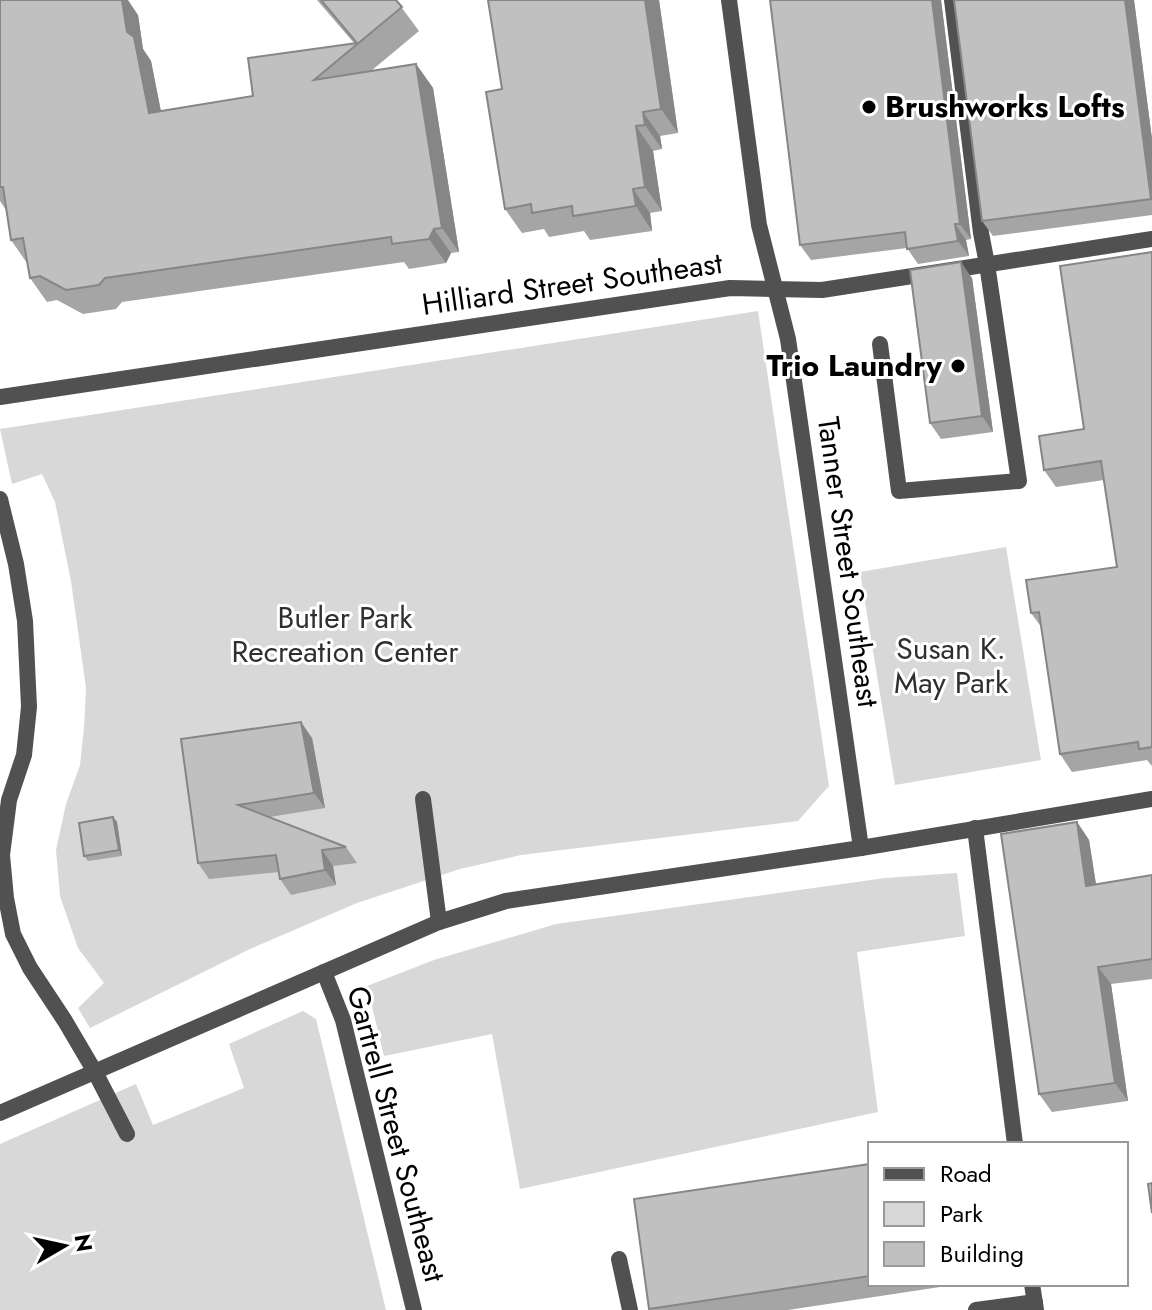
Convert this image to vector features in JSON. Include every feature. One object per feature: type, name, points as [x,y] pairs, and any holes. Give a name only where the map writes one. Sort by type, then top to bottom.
[{"type":"street","name":"Tanner Street Southeast","points":[[729,0],[759,225],[788,339],[861,848]]},
{"type":"street","points":[[880,344],[899,491],[1019,481],[981,233],[952,0]]},
{"type":"street","name":"Hilliard Street Southeast","points":[[0,397],[730,288],[822,290],[1152,239]]},
{"type":"street","points":[[0,499],[16,564],[25,621],[29,707],[24,755],[9,800],[2,855],[13,934],[30,968],[95,1072],[127,1134]]},
{"type":"street","points":[[423,799],[439,922]]},
{"type":"street","points":[[0,1113],[439,922],[506,901],[861,848],[1152,799]]},
{"type":"street","points":[[975,828],[1015,1142]]},
{"type":"street","name":"Gartrell Street Southeast","points":[[324,972],[343,1020],[414,1310]]},
{"type":"street","points":[[619,1259],[630,1310]]},
{"type":"street","points":[[976,1310],[1035,1306],[1032,1286]]},
{"type":"green space","name":"Butler Park Recreation Center","points":[[758,311],[829,786],[798,821],[521,855],[460,869],[357,903],[250,949],[90,1028],[78,1008],[104,983],[78,948],[60,896],[56,850],[66,804],[80,765],[84,727],[86,688],[71,581],[55,502],[42,474],[12,484],[0,429]]},
{"type":"green space","name":"Susan K. May Park","points":[[1006,547],[1041,760],[895,785],[860,572]]},
{"type":"green space","points":[[957,873],[965,936],[857,952],[878,1112],[520,1189],[492,1034],[384,1056],[367,986],[434,960],[556,924],[885,878]]},
{"type":"green space","points":[[303,1011],[316,1019],[386,1310],[0,1310],[0,1144],[136,1084],[153,1125],[244,1088],[229,1044]]},
{"type":"building","points":[[0,0],[122,0],[127,32],[134,37],[149,113],[253,96],[248,58],[357,43],[321,0],[396,0],[402,7],[314,80],[416,64],[442,228],[434,229],[429,239],[392,244],[391,237],[105,278],[99,285],[66,290],[40,276],[30,278],[23,238],[11,240],[3,187],[0,187]]},
{"type":"building","points":[[488,0],[645,0],[661,109],[643,112],[645,125],[636,126],[645,187],[633,189],[636,206],[573,216],[572,206],[532,213],[531,204],[505,209],[486,92],[502,89]]},
{"type":"building","name":"Brushworks Lofts","points":[[770,0],[932,0],[960,224],[955,224],[958,241],[907,249],[905,232],[800,245]]},
{"type":"building","points":[[954,0],[1125,0],[1151,199],[982,221]]},
{"type":"building","points":[[1152,252],[1152,747],[1139,749],[1138,742],[1060,754],[1039,612],[1031,613],[1026,580],[1117,567],[1101,461],[1044,470],[1039,436],[1084,429],[1060,266]]},
{"type":"building","name":"Trio Laundry","points":[[961,262],[982,416],[930,423],[910,270]]},
{"type":"building","points":[[301,722],[314,793],[238,805],[346,847],[322,850],[325,870],[280,879],[276,855],[198,863],[181,739]]},
{"type":"building","points":[[113,817],[119,850],[84,856],[79,823]]},
{"type":"building","points":[[1077,822],[1086,886],[1152,875],[1152,959],[1098,967],[1115,1083],[1039,1094],[1001,834]]},
{"type":"building","points":[[868,1164],[868,1276],[649,1309],[634,1199]]},
{"type":"building","points":[[1152,1183],[1152,1213],[1148,1184]]},
{"type":"place","name":"Brushworks Lofts","points":[[869,107]]},
{"type":"place","name":"Trio Laundry","points":[[958,366]]}]
